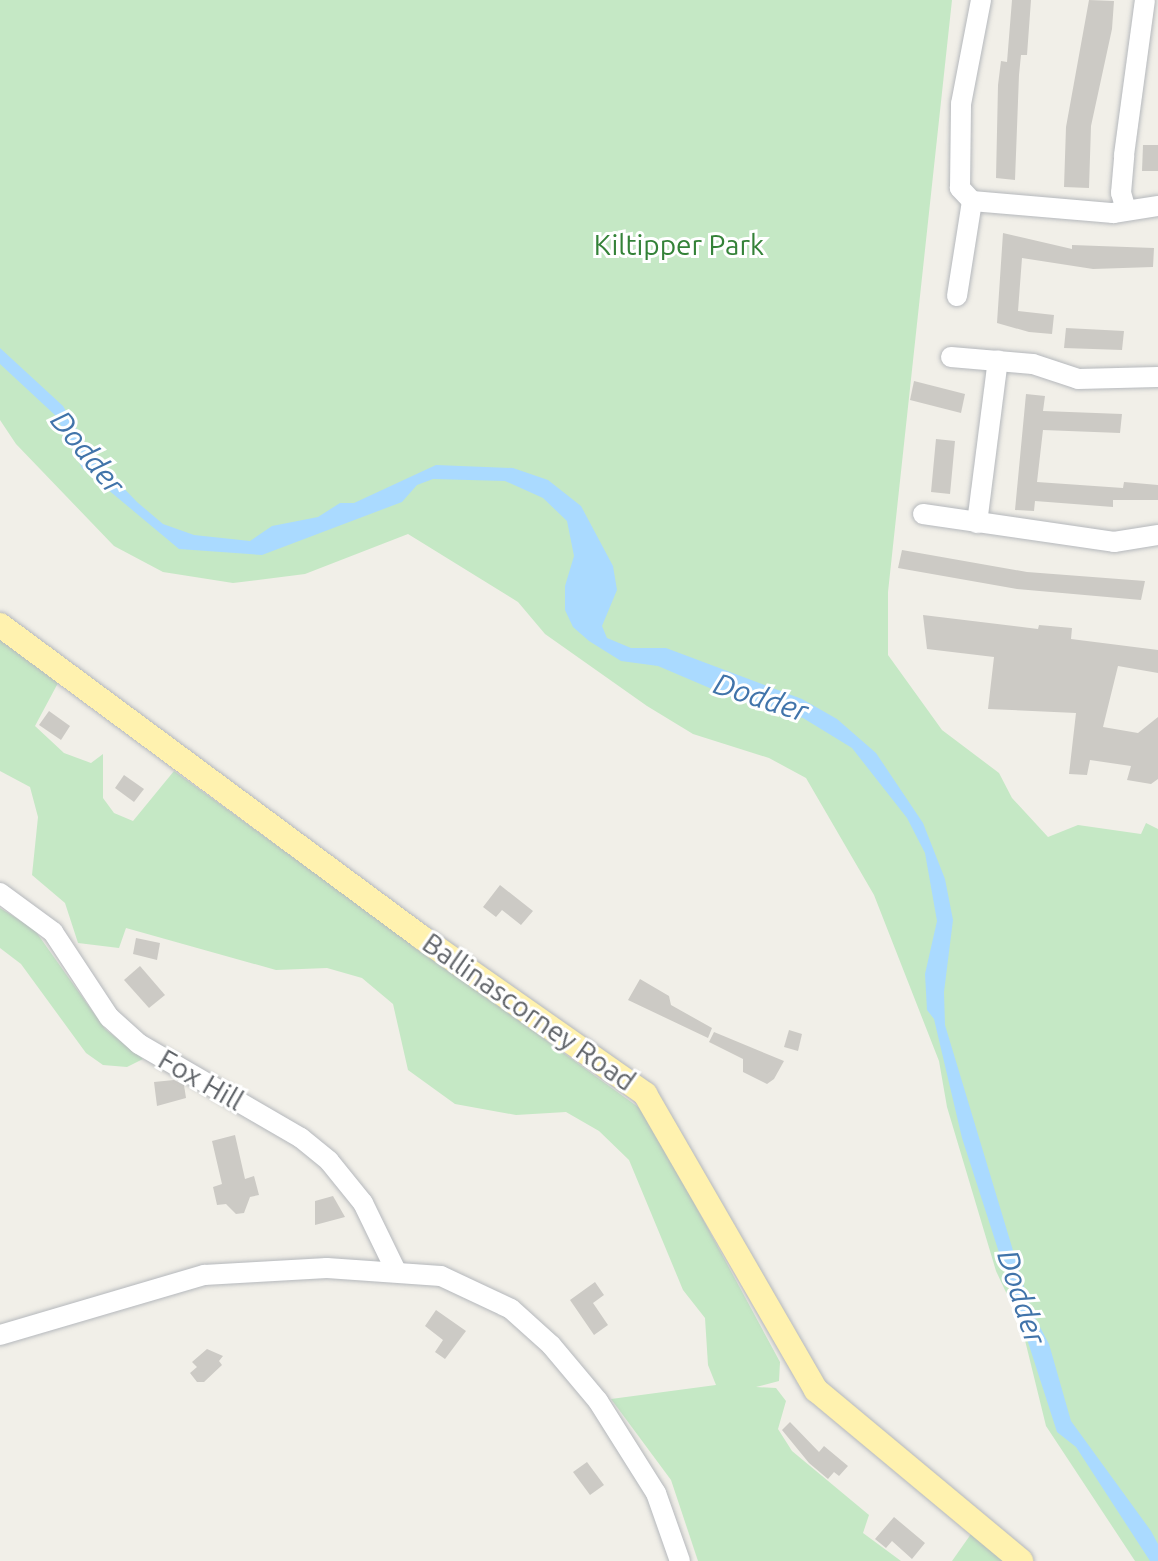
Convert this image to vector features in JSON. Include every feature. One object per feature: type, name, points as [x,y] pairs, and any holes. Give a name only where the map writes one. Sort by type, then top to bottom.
[{"type":"main road","name":"Ballinascorney Road","points":[[0,625],[421,937],[645,1094],[816,1390],[1021,1561]]},
{"type":"street","points":[[981,0],[961,104],[960,188],[972,201],[1126,210],[1158,206]]},
{"type":"street","points":[[1126,210],[1121,193],[1124,155],[1145,0]]},
{"type":"street","points":[[957,296],[972,201]]},
{"type":"street","points":[[951,357],[1033,364],[1078,379],[1158,377]]},
{"type":"street","points":[[977,523],[998,360]]},
{"type":"street","points":[[923,514],[1114,542],[1158,535]]},
{"type":"street","name":"Fox Hill","points":[[0,893],[53,932],[109,1017],[139,1044],[301,1138],[329,1161],[363,1203],[395,1269]]},
{"type":"street","points":[[0,1335],[204,1275],[270,1269],[395,1269],[441,1276],[486,1295],[551,1345],[598,1401],[642,1467],[680,1561]]},
{"type":"green space","name":"Kiltipper Park","points":[[0,0],[952,0],[888,592],[888,655],[942,730],[999,773],[1012,798],[1048,837],[1078,825],[1141,834],[1146,823],[1158,829],[1158,1561],[1135,1561],[1046,1426],[1021,1324],[996,1271],[947,1107],[939,1061],[874,895],[806,778],[769,758],[693,734],[647,706],[545,634],[518,602],[408,534],[305,574],[233,583],[163,572],[114,546],[16,444],[0,420]]},
{"type":"green space","points":[[0,640],[58,683],[35,726],[64,753],[91,763],[103,754],[103,798],[114,813],[133,821],[174,771],[645,1112],[780,1362],[779,1381],[756,1387],[776,1388],[786,1401],[778,1429],[792,1451],[869,1515],[863,1533],[901,1561],[698,1561],[671,1480],[611,1399],[716,1385],[708,1365],[705,1318],[683,1290],[629,1160],[599,1131],[566,1112],[516,1115],[455,1104],[408,1070],[393,1004],[362,978],[327,968],[276,970],[126,928],[119,948],[78,943],[65,903],[32,875],[38,817],[30,787],[0,771]]},
{"type":"green space","points":[[0,908],[34,929],[105,1029],[143,1059],[127,1067],[103,1065],[86,1053],[21,964],[0,948]]},
{"type":"green space","points":[[971,1534],[1005,1561],[952,1561]]},
{"type":"water","name":"Dodder","points":[[0,348],[63,406],[93,456],[137,502],[163,524],[194,535],[250,541],[272,526],[318,517],[340,503],[354,503],[436,465],[513,468],[548,480],[581,506],[613,566],[617,590],[602,626],[607,638],[631,648],[666,648],[802,699],[837,719],[876,753],[923,823],[945,879],[953,920],[944,992],[945,1025],[1031,1310],[1049,1344],[1071,1421],[1151,1531],[1158,1544],[1158,1561],[1150,1561],[1076,1447],[1057,1432],[962,1138],[934,1019],[927,1010],[925,974],[937,921],[925,853],[907,818],[852,748],[803,718],[733,698],[658,666],[621,661],[589,641],[573,627],[565,610],[565,586],[574,556],[567,521],[543,498],[505,481],[433,479],[417,485],[402,502],[262,555],[179,549],[82,468],[56,416],[0,364]]},
{"type":"building","points":[[1012,0],[1031,0],[1027,55],[1021,55],[1019,75],[1015,180],[996,178],[998,85],[1001,61],[1007,62]]},
{"type":"building","points":[[1089,0],[1114,1],[1112,29],[1091,126],[1089,188],[1064,187],[1066,127]]},
{"type":"building","points":[[1143,145],[1158,145],[1158,171],[1142,171]]},
{"type":"building","points":[[1003,233],[1072,249],[1072,245],[1154,248],[1153,267],[1093,269],[1022,258],[1018,311],[1054,315],[1052,334],[1029,332],[997,323]]},
{"type":"building","points":[[1066,328],[1124,331],[1122,350],[1064,348]]},
{"type":"building","points":[[914,381],[965,394],[961,413],[910,400]]},
{"type":"building","points":[[1026,394],[1045,396],[1043,411],[1122,414],[1120,433],[1043,430],[1037,482],[1123,488],[1124,482],[1158,485],[1158,500],[1113,500],[1113,507],[1035,501],[1034,511],[1015,510]]},
{"type":"building","points":[[936,439],[955,441],[950,494],[931,492]]},
{"type":"building","points":[[902,550],[1027,572],[1145,581],[1141,600],[1017,589],[898,568]]},
{"type":"building","points":[[923,615],[1038,629],[1039,625],[1072,628],[1071,639],[1158,650],[1158,673],[1118,666],[1103,727],[1138,733],[1158,717],[1158,779],[1151,784],[1127,780],[1131,766],[1090,760],[1087,775],[1069,774],[1076,713],[988,709],[994,657],[927,649]]},
{"type":"building","points":[[49,711],[70,726],[61,740],[39,725]]},
{"type":"building","points":[[124,775],[144,789],[134,802],[115,788]]},
{"type":"building","points":[[500,885],[533,911],[521,925],[502,910],[496,917],[483,907]]},
{"type":"building","points":[[136,938],[160,943],[157,960],[133,954]]},
{"type":"building","points":[[140,966],[165,995],[149,1008],[124,980]]},
{"type":"building","points":[[640,979],[669,996],[671,1005],[712,1028],[708,1038],[628,1000]]},
{"type":"building","points":[[789,1030],[802,1034],[798,1051],[784,1047]]},
{"type":"building","points":[[714,1032],[784,1061],[774,1079],[767,1084],[743,1072],[743,1059],[709,1042]]},
{"type":"building","points":[[174,1080],[184,1085],[186,1098],[157,1106],[154,1082]]},
{"type":"building","points":[[235,1135],[245,1179],[254,1176],[259,1195],[250,1197],[244,1213],[236,1214],[226,1204],[217,1205],[213,1187],[222,1184],[212,1141]]},
{"type":"building","points":[[333,1196],[345,1217],[315,1225],[315,1201]]},
{"type":"building","points":[[595,1282],[604,1295],[593,1303],[608,1325],[594,1335],[570,1300]]},
{"type":"building","points":[[436,1310],[466,1331],[445,1359],[435,1352],[443,1340],[425,1326]]},
{"type":"building","points":[[207,1349],[223,1356],[219,1361],[222,1365],[204,1382],[197,1382],[190,1373],[197,1367],[192,1362]]},
{"type":"building","points":[[790,1422],[819,1452],[824,1446],[848,1466],[839,1476],[834,1472],[828,1479],[809,1463],[782,1430]]},
{"type":"building","points":[[587,1462],[604,1485],[590,1495],[573,1472]]},
{"type":"building","points":[[894,1517],[925,1543],[912,1559],[892,1541],[886,1548],[875,1539]]}]
